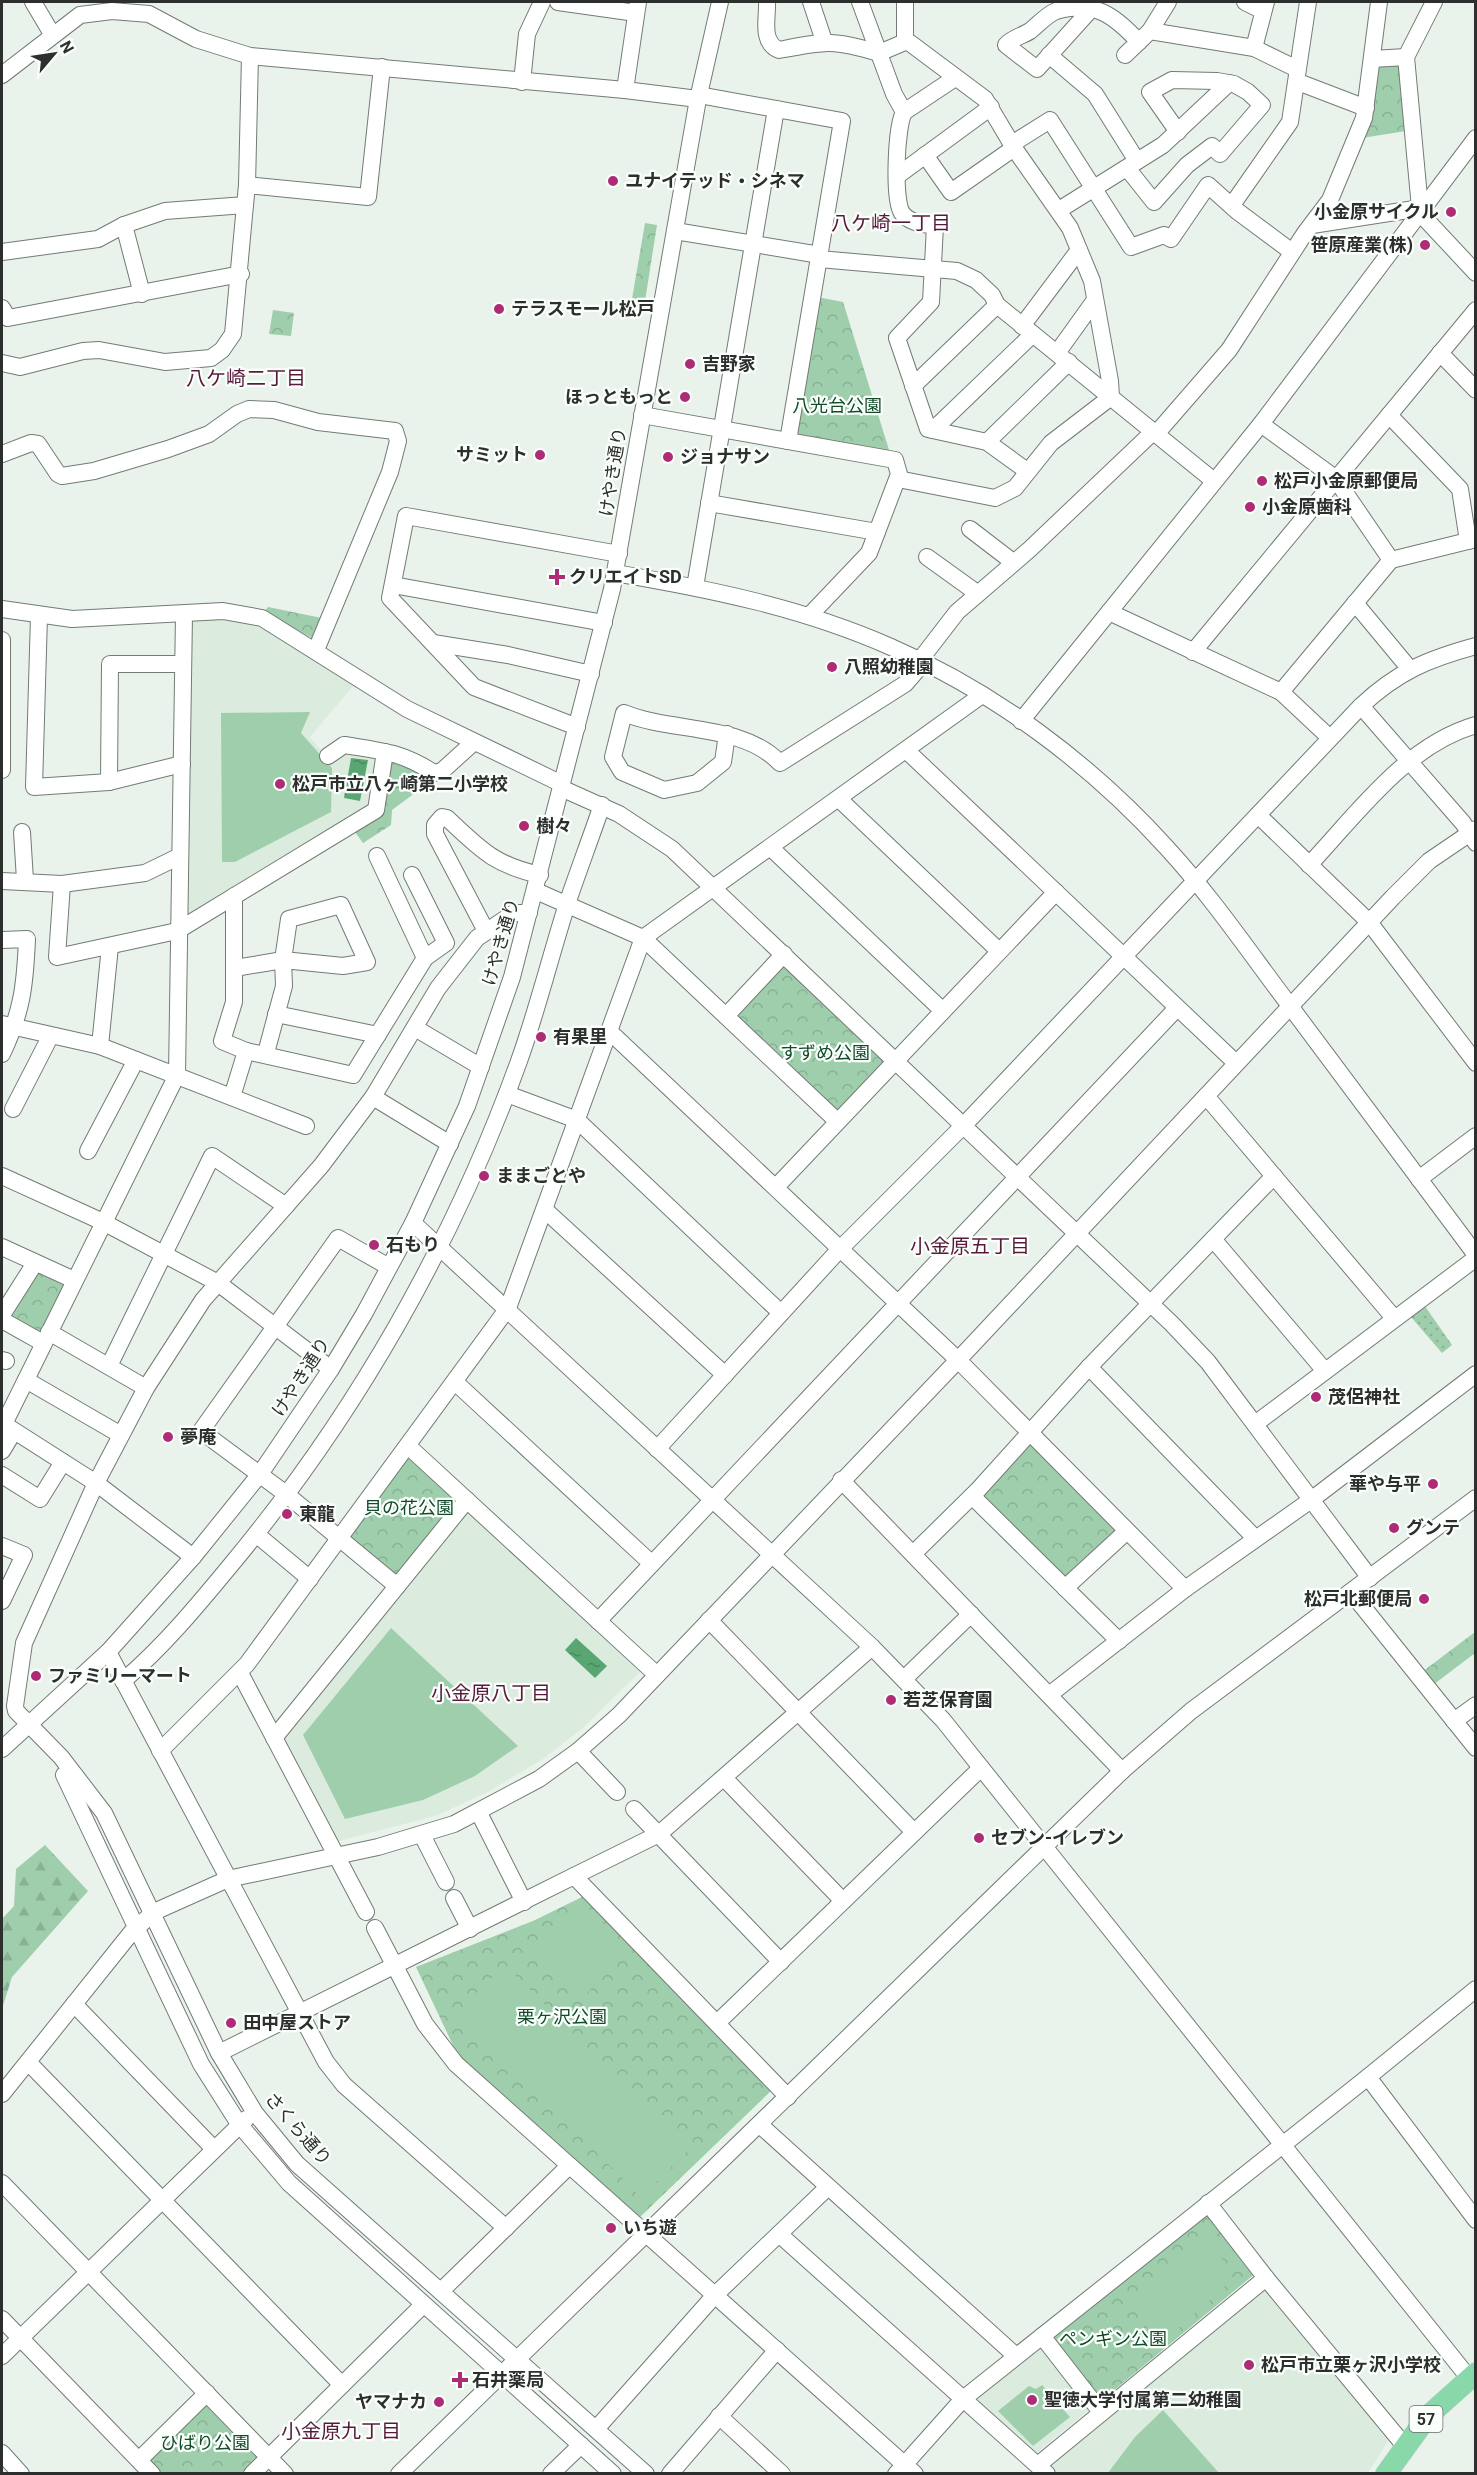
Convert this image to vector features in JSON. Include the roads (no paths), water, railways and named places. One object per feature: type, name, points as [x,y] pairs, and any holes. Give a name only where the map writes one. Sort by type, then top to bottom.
[{"type":"main road","name":"57","points":[[1386,2474],[1404,2445],[1435,2409],[1472,2375]]},
{"type":"street","points":[[33,2],[52,34]]},
{"type":"street","points":[[522,81],[527,34],[542,2]]},
{"type":"street","points":[[558,2],[637,7],[625,90]]},
{"type":"street","name":"けやき通り","points":[[2,1749],[108,1652],[193,1557],[260,1474],[331,1369],[413,1223],[450,1144],[481,1067],[512,977],[604,623],[619,554],[699,97],[720,2]]},
{"type":"street","points":[[767,2],[766,32],[773,48],[779,50],[824,41],[849,43],[879,53],[905,42],[910,43],[985,99],[1013,146],[1059,210],[1079,250],[1092,281],[1111,397]]},
{"type":"street","points":[[811,2],[824,41]]},
{"type":"street","points":[[860,2],[904,112]]},
{"type":"street","points":[[905,2],[905,42]]},
{"type":"street","points":[[1125,55],[1144,36],[1168,2]]},
{"type":"street","points":[[1245,2],[1265,6],[1254,48]]},
{"type":"street","points":[[1232,206],[1285,132],[1293,109],[1308,2]]},
{"type":"street","points":[[727,734],[723,762],[688,787],[664,790],[622,772],[613,757],[624,713],[648,723],[727,734],[771,754],[780,763],[904,684],[957,612],[1155,433],[1228,350],[1292,252],[1330,200],[1356,139],[1366,108],[1379,2]]},
{"type":"street","points":[[1434,2],[1406,57],[1420,209],[1476,273]]},
{"type":"street","points":[[1093,7],[1037,69],[1006,45],[1054,12],[1085,4],[1093,7],[1144,36],[1254,48],[1297,75],[1366,108]]},
{"type":"street","points":[[2,75],[52,34],[80,15],[112,10],[149,14],[196,39],[250,56],[699,97],[842,121],[788,441]]},
{"type":"street","points":[[1049,55],[1095,94],[1154,202],[1187,165],[1212,146],[1220,154],[1262,105],[1248,92],[1229,83],[1172,80],[1150,92],[1178,132]]},
{"type":"street","points":[[2,363],[20,367],[83,351],[99,350],[165,362],[211,358],[222,351],[233,334],[241,274],[247,185],[250,56]]},
{"type":"street","points":[[1372,59],[1406,57]]},
{"type":"street","points":[[247,185],[369,197],[382,67]]},
{"type":"street","points":[[955,78],[904,112],[900,125],[897,202],[903,215],[913,222],[935,226],[935,269],[932,302],[897,338],[928,429],[987,442],[1027,471]]},
{"type":"street","points":[[1059,210],[1163,146],[1229,83]]},
{"type":"street","points":[[897,176],[991,107]]},
{"type":"street","points":[[695,587],[776,109]]},
{"type":"street","points":[[925,155],[951,192],[1050,120],[1131,247],[1164,235],[1172,239],[1208,185],[1292,252]]},
{"type":"street","points":[[1021,721],[1260,424],[1420,209],[1476,138]]},
{"type":"street","points":[[2,252],[98,239],[124,225],[165,211],[245,205]]},
{"type":"street","points":[[1312,225],[1420,209]]},
{"type":"street","points":[[124,225],[142,294]]},
{"type":"street","points":[[675,231],[820,257],[957,272],[976,280],[992,295],[997,305],[1214,481]]},
{"type":"street","points":[[933,430],[1027,330],[1079,250]]},
{"type":"street","points":[[2,308],[8,318],[20,318],[69,305],[142,294],[241,274]]},
{"type":"street","points":[[987,442],[1063,358],[1095,300]]},
{"type":"street","points":[[913,386],[997,305]]},
{"type":"street","points":[[1193,652],[1476,310]]},
{"type":"street","points":[[1440,353],[1476,390]]},
{"type":"street","points":[[898,479],[995,498],[1015,488],[1051,443],[1111,397]]},
{"type":"street","points":[[2,454],[31,443],[38,444],[58,474],[62,476],[94,471],[209,434],[237,414],[249,409],[274,410],[318,422],[395,431],[399,441],[390,472],[316,650]]},
{"type":"street","points":[[642,415],[895,460],[898,479],[869,553],[810,615]]},
{"type":"street","points":[[1281,692],[1391,560],[1472,540],[1460,489],[1389,415]]},
{"type":"street","points":[[1260,424],[1335,478],[1391,560]]},
{"type":"street","points":[[709,503],[877,532]]},
{"type":"street","points":[[577,727],[474,687],[390,598],[406,516],[619,554]]},
{"type":"street","points":[[970,528],[1013,562]]},
{"type":"street","points":[[927,557],[977,593]]},
{"type":"street","points":[[615,573],[695,587],[810,615],[922,661],[982,695],[1021,721],[1112,792],[1196,881],[1476,1256],[1255,1424]]},
{"type":"street","points":[[393,585],[604,623]]},
{"type":"street","points":[[1355,603],[1409,668]]},
{"type":"street","points":[[2,609],[72,619],[223,611],[262,618],[407,709],[602,805],[672,849],[896,1059],[1191,1343],[1255,1424],[1370,1578]]},
{"type":"street","points":[[1109,612],[1281,692],[1330,738]]},
{"type":"street","points":[[2,1451],[6,1426],[46,1337],[177,1075],[177,931],[184,614]]},
{"type":"street","points":[[39,616],[34,787],[109,782],[182,764]]},
{"type":"street","points":[[2,640],[2,770]]},
{"type":"street","points":[[432,643],[508,655],[591,674]]},
{"type":"street","points":[[657,1449],[839,1250],[964,1125],[1360,706],[1384,684],[1409,668],[1476,646]]},
{"type":"street","points":[[109,782],[110,664],[183,664]]},
{"type":"street","points":[[160,1751],[240,1673],[508,1308],[643,938],[907,751],[982,695]]},
{"type":"street","points":[[2,2094],[137,1927],[154,1912],[228,1879],[337,1856],[422,1834],[479,1813],[539,1779],[578,1751],[613,1721],[958,1360],[1369,922],[1429,861],[1474,835],[1360,706]]},
{"type":"street","points":[[1309,865],[1409,760],[1438,739],[1476,725]]},
{"type":"street","points":[[328,756],[344,745],[412,758],[434,774],[441,771],[474,741]]},
{"type":"street","points":[[907,751],[1236,1064]]},
{"type":"street","points":[[62,884],[57,957],[177,931],[376,810],[385,752]]},
{"type":"street","points":[[839,799],[999,951]]},
{"type":"street","points":[[123,1681],[182,1622],[256,1534],[286,1494],[357,1391],[439,1246],[466,1192],[507,1094],[545,984],[567,903],[602,805]]},
{"type":"street","points":[[1258,815],[1369,922],[1476,1063]]},
{"type":"street","points":[[486,931],[435,834],[435,825],[442,818],[447,818],[492,859],[538,883],[567,903],[643,938],[837,1121]]},
{"type":"street","points":[[22,832],[25,880]]},
{"type":"street","points":[[771,848],[943,1011]]},
{"type":"street","points":[[2,881],[25,880],[62,884],[145,873],[180,856]]},
{"type":"street","points":[[377,856],[425,958]]},
{"type":"street","points":[[234,896],[234,1002],[222,1041],[246,1051],[266,1053],[353,1075],[425,958],[446,942],[412,875]]},
{"type":"street","points":[[776,1186],[1056,892]]},
{"type":"street","points":[[235,968],[283,960],[343,966],[367,962],[341,905],[289,919],[283,960],[284,986],[266,1053]]},
{"type":"street","points":[[529,913],[514,913],[486,931],[450,971],[373,1098],[286,1206],[203,1300],[146,1388],[96,1483],[24,1643],[15,1706],[26,1727],[63,1772],[73,1788],[201,2064],[239,2124],[289,2182],[612,2474]]},
{"type":"street","points":[[2,940],[27,939],[25,989],[8,1026],[2,1054]]},
{"type":"street","points":[[100,1046],[110,946]]},
{"type":"street","points":[[726,1016],[784,954]]},
{"type":"street","points":[[598,1621],[1177,1008]]},
{"type":"street","points":[[276,1014],[375,1039],[396,1059]]},
{"type":"street","points":[[8,1026],[50,1037],[100,1046],[306,1126]]},
{"type":"street","points":[[415,1028],[481,1067]]},
{"type":"street","points":[[609,1031],[958,1360],[1185,1589]]},
{"type":"street","points":[[12,1109],[50,1037]]},
{"type":"street","points":[[232,1097],[246,1051]]},
{"type":"street","points":[[88,1151],[136,1060]]},
{"type":"street","points":[[507,1094],[577,1120],[781,1313]]},
{"type":"street","points":[[1206,1096],[1394,1318]]},
{"type":"street","points":[[373,1098],[450,1144]]},
{"type":"street","points":[[1419,1179],[1476,1136]]},
{"type":"street","points":[[109,1366],[212,1156],[286,1206]]},
{"type":"street","points":[[2,1176],[103,1222],[218,1283],[331,1369]]},
{"type":"street","points":[[914,1554],[1030,1435],[1089,1367],[1152,1305],[1274,1176]]},
{"type":"street","points":[[545,1210],[725,1375]]},
{"type":"street","points":[[413,1223],[508,1308],[905,1678],[1046,1848],[1281,2145],[1472,2375]]},
{"type":"street","points":[[389,1267],[338,1238],[201,1431],[286,1494],[397,1586]]},
{"type":"street","points":[[1213,1239],[1325,1371]]},
{"type":"street","points":[[2,1247],[74,1280]]},
{"type":"street","points":[[35,1263],[2,1318],[109,1366],[146,1388]]},
{"type":"street","points":[[1089,1367],[1255,1538]]},
{"type":"street","points":[[1049,1695],[1185,1589],[1311,1500],[1476,1374]]},
{"type":"street","points":[[26,1380],[121,1435]]},
{"type":"street","points":[[455,1382],[651,1563]]},
{"type":"street","points":[[6,1426],[96,1483],[193,1557]]},
{"type":"street","points":[[408,1446],[657,1675]]},
{"type":"street","points":[[2,1475],[40,1499],[63,1462]]},
{"type":"street","points":[[841,1480],[1122,1771]]},
{"type":"street","points":[[972,1496],[1119,1641]]},
{"type":"street","points":[[399,2474],[1046,1848],[1122,1771],[1191,1711],[1476,1498]]},
{"type":"street","points":[[274,1738],[467,1500]]},
{"type":"street","points":[[1065,1588],[1127,1531]]},
{"type":"street","points":[[256,1534],[310,1579]]},
{"type":"street","points":[[2,1546],[24,1555],[2,1601]]},
{"type":"street","points":[[1351,1592],[1476,1748]]},
{"type":"street","points":[[905,1678],[971,1614]]},
{"type":"street","points":[[709,1620],[914,1832]]},
{"type":"street","points":[[219,2053],[659,1834],[872,1647]]},
{"type":"street","points":[[108,1652],[326,2062],[344,2085],[506,2228]]},
{"type":"street","points":[[240,1673],[366,1912]]},
{"type":"street","points":[[1454,1721],[1476,1705]]},
{"type":"street","points":[[2,1732],[26,1727]]},
{"type":"street","name":"さくら通り","points":[[26,1727],[80,1779],[104,1813],[154,1912],[219,2053],[255,2114],[297,2164],[646,2474]]},
{"type":"street","points":[[578,1751],[617,1792]]},
{"type":"street","points":[[717,2023],[981,1768]]},
{"type":"street","points":[[724,1778],[843,1901]]},
{"type":"street","points":[[634,1809],[781,1962]]},
{"type":"street","points":[[479,1813],[524,1902]]},
{"type":"street","points":[[422,1834],[446,1882]]},
{"type":"street","points":[[574,1876],[788,2097]]},
{"type":"street","points":[[454,1898],[470,1929]]},
{"type":"street","points":[[375,1928],[425,2024],[446,2053],[469,2078],[777,2350],[905,2470],[963,2399],[1476,1989]]},
{"type":"street","points":[[74,2004],[214,2149]]},
{"type":"street","points":[[28,2062],[342,2385]]},
{"type":"street","points":[[1368,2077],[1476,2220]]},
{"type":"street","points":[[2,2356],[239,2124],[255,2114]]},
{"type":"street","points":[[760,2125],[1016,2356]]},
{"type":"street","points":[[441,2291],[569,2166]]},
{"type":"street","points":[[2,2183],[285,2474]]},
{"type":"street","points":[[596,2429],[715,2295],[828,2187]]},
{"type":"street","points":[[1208,2203],[1266,2278],[1404,2445]]},
{"type":"street","points":[[779,2234],[1042,2469],[1101,2412],[1266,2278]]},
{"type":"street","points":[[252,2474],[423,2305]]},
{"type":"street","points":[[2,2319],[152,2474]]},
{"type":"street","points":[[1042,2336],[1101,2412]]},
{"type":"street","points":[[670,2474],[777,2350]]},
{"type":"street","points":[[139,2460],[207,2393]]},
{"type":"street","points":[[718,2416],[782,2474]]},
{"type":"street","points":[[551,2474],[581,2445]]},
{"type":"street","points":[[2,2453],[19,2473]]},
{"type":"water","points":[[351,758],[368,760],[360,801],[344,798]]},
{"type":"water","points":[[576,1638],[607,1666],[595,1678],[565,1650]]},
{"type":"place","name":"ユナイテッド・シネマ","points":[[613,181]]},
{"type":"place","name":"小金原サイクル","points":[[1451,212]]},
{"type":"place","name":"笹原産業(株)","points":[[1425,245]]},
{"type":"place","name":"テラスモール松戸","points":[[499,309]]},
{"type":"place","name":"吉野家","points":[[690,364]]},
{"type":"place","name":"ほっともっと","points":[[685,397]]},
{"type":"place","name":"サミット","points":[[540,455]]},
{"type":"place","name":"ジョナサン","points":[[668,457]]},
{"type":"place","name":"松戸小金原郵便局","points":[[1262,481]]},
{"type":"place","name":"小金原歯科","points":[[1250,507]]},
{"type":"place","name":"クリエイトSD","points":[[557,577]]},
{"type":"place","name":"八照幼稚園","points":[[832,667]]},
{"type":"place","name":"松戸市立八ヶ崎第二小学校","points":[[280,784]]},
{"type":"place","name":"樹々","points":[[524,826]]},
{"type":"place","name":"有果里","points":[[541,1037]]},
{"type":"place","name":"ままごとや","points":[[484,1176]]},
{"type":"place","name":"石もり","points":[[374,1245]]},
{"type":"place","name":"茂侶神社","points":[[1316,1397]]},
{"type":"place","name":"夢庵","points":[[168,1437]]},
{"type":"place","name":"華や与平","points":[[1433,1484]]},
{"type":"place","name":"東龍","points":[[287,1514]]},
{"type":"place","name":"グンテ","points":[[1394,1528]]},
{"type":"place","name":"松戸北郵便局","points":[[1424,1599]]},
{"type":"place","name":"ファミリーマート","points":[[36,1676]]},
{"type":"place","name":"若芝保育園","points":[[891,1700]]},
{"type":"place","name":"セブン-イレブン","points":[[979,1838]]},
{"type":"place","name":"田中屋ストア","points":[[231,2023]]},
{"type":"place","name":"いち遊","points":[[611,2228]]},
{"type":"place","name":"松戸市立栗ヶ沢小学校","points":[[1249,2365]]},
{"type":"place","name":"石井薬局","points":[[460,2380]]},
{"type":"place","name":"聖徳大学付属第二幼稚園","points":[[1032,2400]]},
{"type":"place","name":"ヤマナカ","points":[[439,2402]]},
{"type":"district","name":"八ケ崎一丁目","points":[[891,223]]},
{"type":"district","name":"八ケ崎二丁目","points":[[246,378]]},
{"type":"district","name":"小金原五丁目","points":[[970,1246]]},
{"type":"district","name":"小金原八丁目","points":[[491,1693]]},
{"type":"district","name":"小金原九丁目","points":[[341,2431]]},
{"type":"park label","name":"八光台公園","points":[[837,406]]},
{"type":"park label","name":"すずめ公園","points":[[825,1053]]},
{"type":"park label","name":"貝の花公園","points":[[409,1508]]},
{"type":"park label","name":"栗ヶ沢公園","points":[[562,2017]]},
{"type":"park label","name":"ペンギン公園","points":[[1113,2339]]},
{"type":"park label","name":"ひばり公園","points":[[205,2443]]}]
